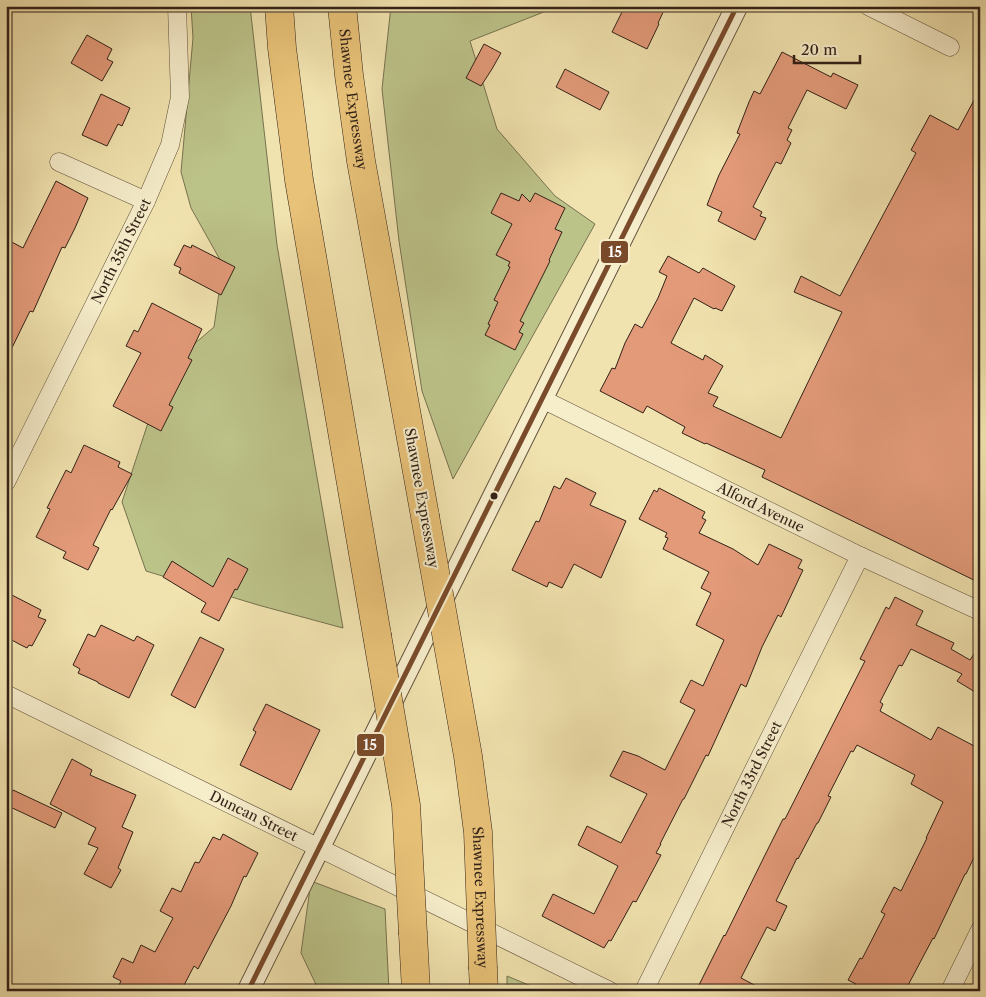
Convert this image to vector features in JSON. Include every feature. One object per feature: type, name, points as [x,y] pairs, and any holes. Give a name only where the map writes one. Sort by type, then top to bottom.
[{"type":"highway","points":[[279,6],[282,48],[299,180],[406,805],[416,991]]},
{"type":"highway","name":"Shawnee Expressway","points":[[342,6],[361,161],[470,766],[478,832],[484,980]]},
{"type":"street","name":"North 35th Street","points":[[6,482],[146,201],[170,145],[180,97],[177,6]]},
{"type":"street","points":[[248,991],[737,6]]},
{"type":"street","points":[[868,6],[950,47]]},
{"type":"street","points":[[59,162],[146,201]]},
{"type":"street","name":"Alford Avenue","points":[[542,399],[860,556],[980,611]]},
{"type":"street","name":"North 33rd Street","points":[[644,991],[860,556]]},
{"type":"street","name":"Duncan Street","points":[[6,694],[610,991]]},
{"type":"street","points":[[950,991],[980,930]]},
{"type":"green space","points":[[191,6],[250,6],[277,245],[343,628],[258,605],[146,571],[122,502],[166,368],[214,327],[223,265],[191,208],[181,172],[193,38]]},
{"type":"green space","points":[[391,6],[559,6],[470,41],[497,129],[555,196],[595,224],[453,479],[422,391],[399,241],[382,89]]},
{"type":"green space","points":[[311,881],[385,909],[389,991],[319,991],[301,953]]},
{"type":"green space","points":[[507,976],[543,991],[507,991]]},
{"type":"building","points":[[625,6],[666,6],[647,49],[612,32]]},
{"type":"building","points":[[87,35],[112,49],[107,59],[113,62],[102,81],[71,63]]},
{"type":"building","points":[[484,44],[501,53],[481,86],[466,78]]},
{"type":"building","points":[[782,52],[831,77],[833,73],[858,85],[846,109],[807,90],[788,128],[792,130],[787,140],[791,143],[781,164],[776,162],[753,207],[762,212],[760,216],[766,218],[755,240],[718,221],[722,212],[707,205],[719,175],[740,134],[737,133],[754,91],[760,94]]},
{"type":"building","points":[[565,69],[609,92],[600,110],[556,87]]},
{"type":"building","points":[[980,89],[980,583],[762,477],[765,470],[682,433],[685,427],[647,406],[643,413],[600,391],[612,368],[615,369],[635,324],[642,328],[658,298],[667,276],[659,272],[668,256],[699,273],[703,268],[735,286],[722,311],[714,309],[694,298],[671,343],[703,360],[705,355],[723,366],[708,393],[718,397],[713,406],[781,438],[842,312],[794,292],[801,276],[840,296],[916,153],[911,150],[930,115],[958,130]]},
{"type":"building","points":[[101,94],[130,108],[122,126],[118,124],[107,146],[82,135]]},
{"type":"building","points":[[56,181],[88,198],[65,248],[62,247],[33,312],[30,311],[6,360],[6,239],[23,248]]},
{"type":"building","points":[[501,193],[519,201],[522,194],[530,202],[535,193],[565,208],[555,229],[562,232],[550,261],[520,321],[524,323],[519,332],[523,334],[515,350],[485,335],[498,302],[494,300],[510,267],[508,266],[510,262],[496,255],[512,224],[491,213]]},
{"type":"building","points":[[184,245],[191,248],[192,245],[235,267],[221,295],[179,273],[181,268],[174,265]]},
{"type":"building","points":[[152,303],[202,329],[188,358],[192,360],[169,405],[173,407],[161,431],[113,406],[141,353],[126,346],[134,330],[138,332]]},
{"type":"building","points":[[84,445],[120,462],[118,467],[132,474],[111,509],[93,545],[99,548],[88,570],[63,558],[66,552],[36,537],[50,509],[47,508],[66,470],[71,473]]},
{"type":"building","points":[[566,478],[596,493],[590,505],[626,521],[601,578],[574,564],[562,588],[549,582],[547,587],[512,570],[536,521],[539,522],[554,486],[560,489]]},
{"type":"building","points":[[659,488],[705,512],[702,518],[706,520],[699,533],[733,549],[758,565],[769,544],[802,560],[798,568],[803,570],[781,617],[778,615],[762,647],[746,687],[741,684],[708,756],[706,755],[660,844],[656,853],[661,855],[636,902],[633,901],[611,941],[609,940],[604,948],[542,916],[553,894],[594,914],[618,866],[578,845],[587,826],[621,843],[647,794],[610,776],[623,751],[638,756],[665,770],[695,710],[680,702],[691,680],[703,686],[724,640],[696,625],[711,593],[701,588],[709,572],[663,549],[668,538],[665,537],[667,533],[639,519],[654,490],[657,492]]},
{"type":"building","points":[[228,558],[248,569],[237,590],[235,589],[219,621],[201,612],[206,603],[163,577],[172,561],[213,587]]},
{"type":"building","points":[[6,592],[41,610],[38,617],[46,620],[32,646],[29,645],[27,648],[19,644],[10,639],[12,635],[6,632]]},
{"type":"building","points":[[895,597],[923,611],[916,625],[954,643],[951,649],[970,660],[980,645],[980,695],[957,681],[962,674],[911,649],[902,666],[899,665],[880,702],[883,704],[880,711],[931,740],[938,727],[980,749],[980,845],[934,939],[905,991],[852,991],[856,984],[848,980],[860,958],[862,959],[885,914],[881,912],[894,887],[901,891],[943,802],[911,784],[915,775],[857,745],[853,752],[851,751],[828,796],[831,797],[818,823],[797,858],[776,901],[787,906],[775,931],[767,927],[741,978],[766,991],[696,991],[865,661],[860,659],[886,607],[889,609]]},
{"type":"building","points":[[101,625],[134,641],[137,636],[154,645],[129,698],[78,673],[80,669],[73,665],[88,634],[95,637]]},
{"type":"building","points":[[200,637],[224,649],[195,708],[171,695]]},
{"type":"building","points":[[266,704],[320,730],[291,790],[240,765],[256,732],[253,730]]},
{"type":"building","points":[[72,759],[92,770],[90,775],[136,795],[122,827],[133,832],[118,868],[121,870],[111,888],[84,874],[98,848],[88,844],[96,828],[50,804]]},
{"type":"building","points":[[13,790],[62,813],[55,828],[6,805]]},
{"type":"building","points":[[223,834],[258,853],[246,877],[244,876],[231,906],[198,969],[194,966],[181,991],[116,991],[121,981],[113,977],[122,958],[133,963],[141,945],[155,952],[173,918],[160,911],[172,888],[181,892],[195,862],[199,863],[213,837],[220,840]]},
{"type":"transit line","name":"15","points":[[248,991],[737,6]]}]
